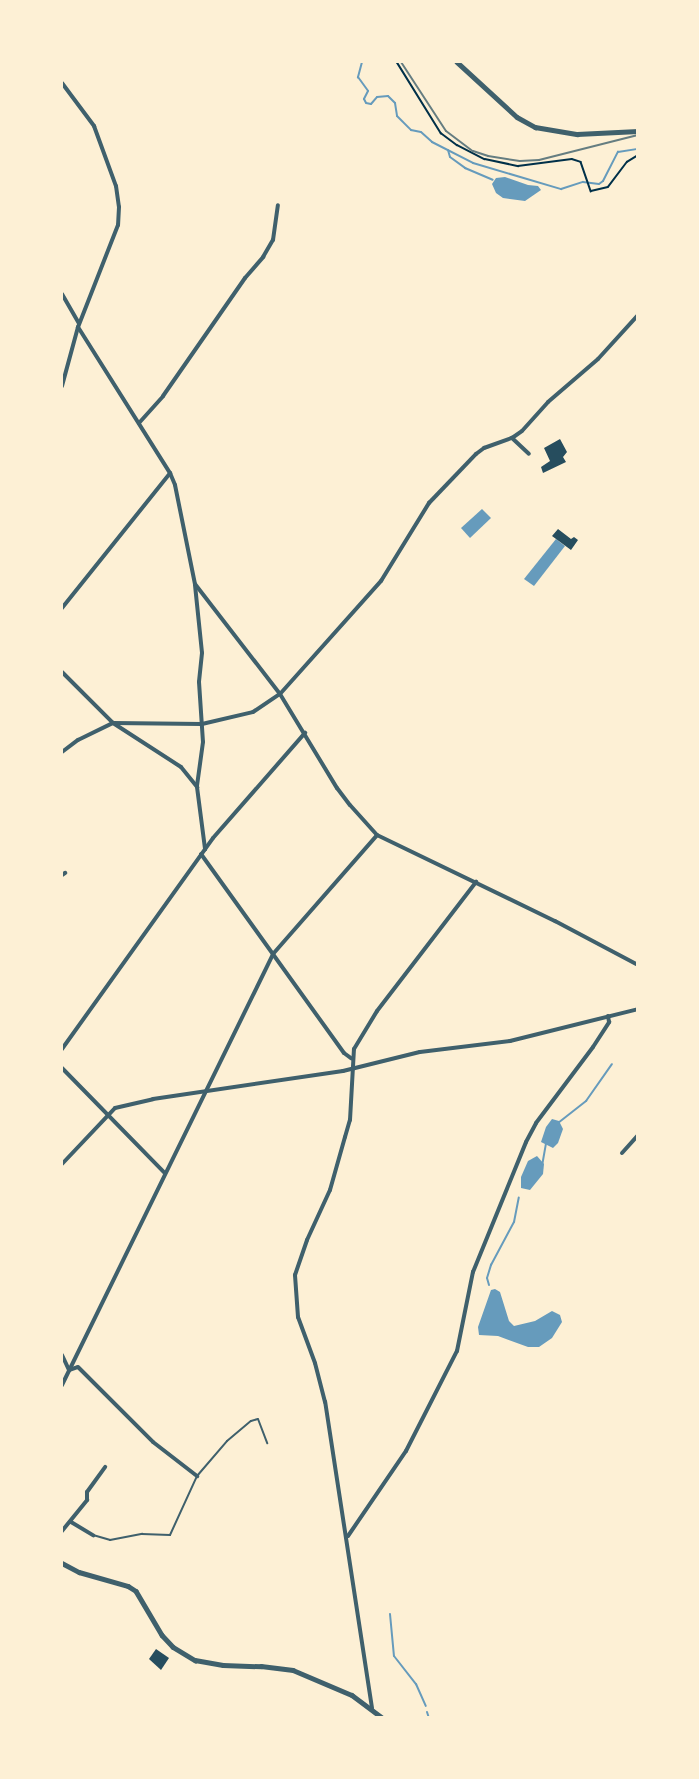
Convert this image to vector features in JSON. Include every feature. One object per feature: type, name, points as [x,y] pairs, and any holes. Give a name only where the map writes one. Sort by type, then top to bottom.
[{"type":"street","points":[[457,62],[517,117],[535,127],[578,134],[638,131]]},
{"type":"street","points":[[62,83],[94,126],[116,186],[118,207],[118,225],[79,325],[62,386]]},
{"type":"street","points":[[139,423],[164,396],[245,278],[263,256],[273,240],[278,205]]},
{"type":"street","points":[[62,294],[170,473],[175,485],[195,584],[202,653],[199,682],[203,742],[197,787],[205,849]]},
{"type":"street","points":[[62,752],[78,740],[113,723],[202,724],[253,712],[280,694],[381,581],[429,503],[476,454],[484,448],[512,438],[548,402],[598,359],[638,315]]},
{"type":"street","points":[[512,438],[529,454]]},
{"type":"street","points":[[62,608],[170,473]]},
{"type":"street","points":[[195,584],[280,694],[337,788],[377,835],[476,882],[638,965]]},
{"type":"street","points":[[62,672],[113,723],[170,758],[197,787]]},
{"type":"street","points":[[62,1049],[201,854],[305,734]]},
{"type":"street","points":[[62,1385],[164,1172],[273,954],[377,835]]},
{"type":"street","points":[[201,854],[344,1053],[352,1058]]},
{"type":"street","points":[[372,1708],[348,1537],[325,1402],[315,1363],[298,1317],[294,1289],[299,1260],[330,1190],[350,1120],[352,1058],[360,1038],[377,1011],[476,882]]},
{"type":"street","points":[[62,1164],[115,1108],[206,1092],[279,1083],[420,1052],[510,1041],[638,1010]]},
{"type":"street","points":[[348,1537],[406,1450],[456,1351],[473,1272],[526,1142],[536,1123],[593,1047],[609,1022],[608,1016]]},
{"type":"street","points":[[62,1068],[164,1172]]},
{"type":"street","points":[[622,1153],[638,1135]]},
{"type":"street","points":[[62,1355],[69,1370]]},
{"type":"street","points":[[69,1370],[78,1367],[153,1442],[197,1476]]},
{"type":"street","points":[[62,1531],[87,1500],[87,1492],[105,1467]]},
{"type":"street","points":[[71,1522],[93,1535]]},
{"type":"street","points":[[62,1563],[79,1572],[128,1586],[136,1592],[162,1635],[173,1647],[195,1660],[223,1665],[293,1670],[332,1685],[372,1708],[382,1718]]},
{"type":"lane","points":[[93,1535],[110,1540],[142,1534],[170,1535],[197,1476],[227,1441],[250,1421],[258,1419],[267,1443]]},
{"type":"path","points":[[397,62],[441,133],[457,145],[485,159],[518,166],[572,159],[581,162],[591,191],[608,187],[627,162],[638,155]]},
{"type":"water","points":[[505,177],[538,186],[541,190],[525,201],[503,198],[496,193],[492,184],[496,178]]},
{"type":"water","points":[[482,509],[491,518],[470,538],[461,528]]},
{"type":"water","points":[[556,539],[565,546],[534,586],[524,579]]},
{"type":"water","points":[[552,1119],[559,1121],[563,1129],[558,1143],[553,1148],[541,1142],[546,1127]]},
{"type":"water","points":[[537,1156],[544,1164],[543,1174],[530,1190],[521,1188],[521,1177],[528,1161]]},
{"type":"water","points":[[495,1289],[500,1292],[509,1321],[514,1326],[535,1321],[552,1311],[560,1315],[562,1322],[552,1338],[539,1347],[528,1347],[498,1336],[479,1335],[478,1327],[491,1290]]},
{"type":"building","points":[[560,439],[567,452],[563,457],[566,462],[543,473],[541,467],[550,461],[544,448]]},
{"type":"building","points":[[558,529],[571,539],[574,537],[578,540],[571,550],[552,536]]},
{"type":"building","points":[[156,1649],[169,1658],[161,1670],[149,1659]]},
{"type":"waterway","points":[[362,62],[358,77],[368,91],[364,99],[366,103],[371,104],[377,97],[388,96],[395,103],[397,116],[411,130],[421,132],[432,142],[473,163],[561,189],[583,182],[599,184],[603,181],[618,152],[638,149]]},
{"type":"waterway","points":[[448,150],[450,157],[465,168],[493,180]]},
{"type":"waterway","points":[[558,1123],[586,1101],[612,1064]]},
{"type":"waterway","points":[[542,1166],[546,1143]]},
{"type":"waterway","points":[[489,1285],[487,1278],[491,1265],[514,1222],[519,1197]]},
{"type":"waterway","points":[[390,1614],[394,1656],[416,1684],[426,1706]]},
{"type":"waterway","points":[[427,1712],[429,1718]]},
{"type":"railway","points":[[401,62],[446,131],[473,151],[488,156],[520,161],[539,160],[638,135]]}]
